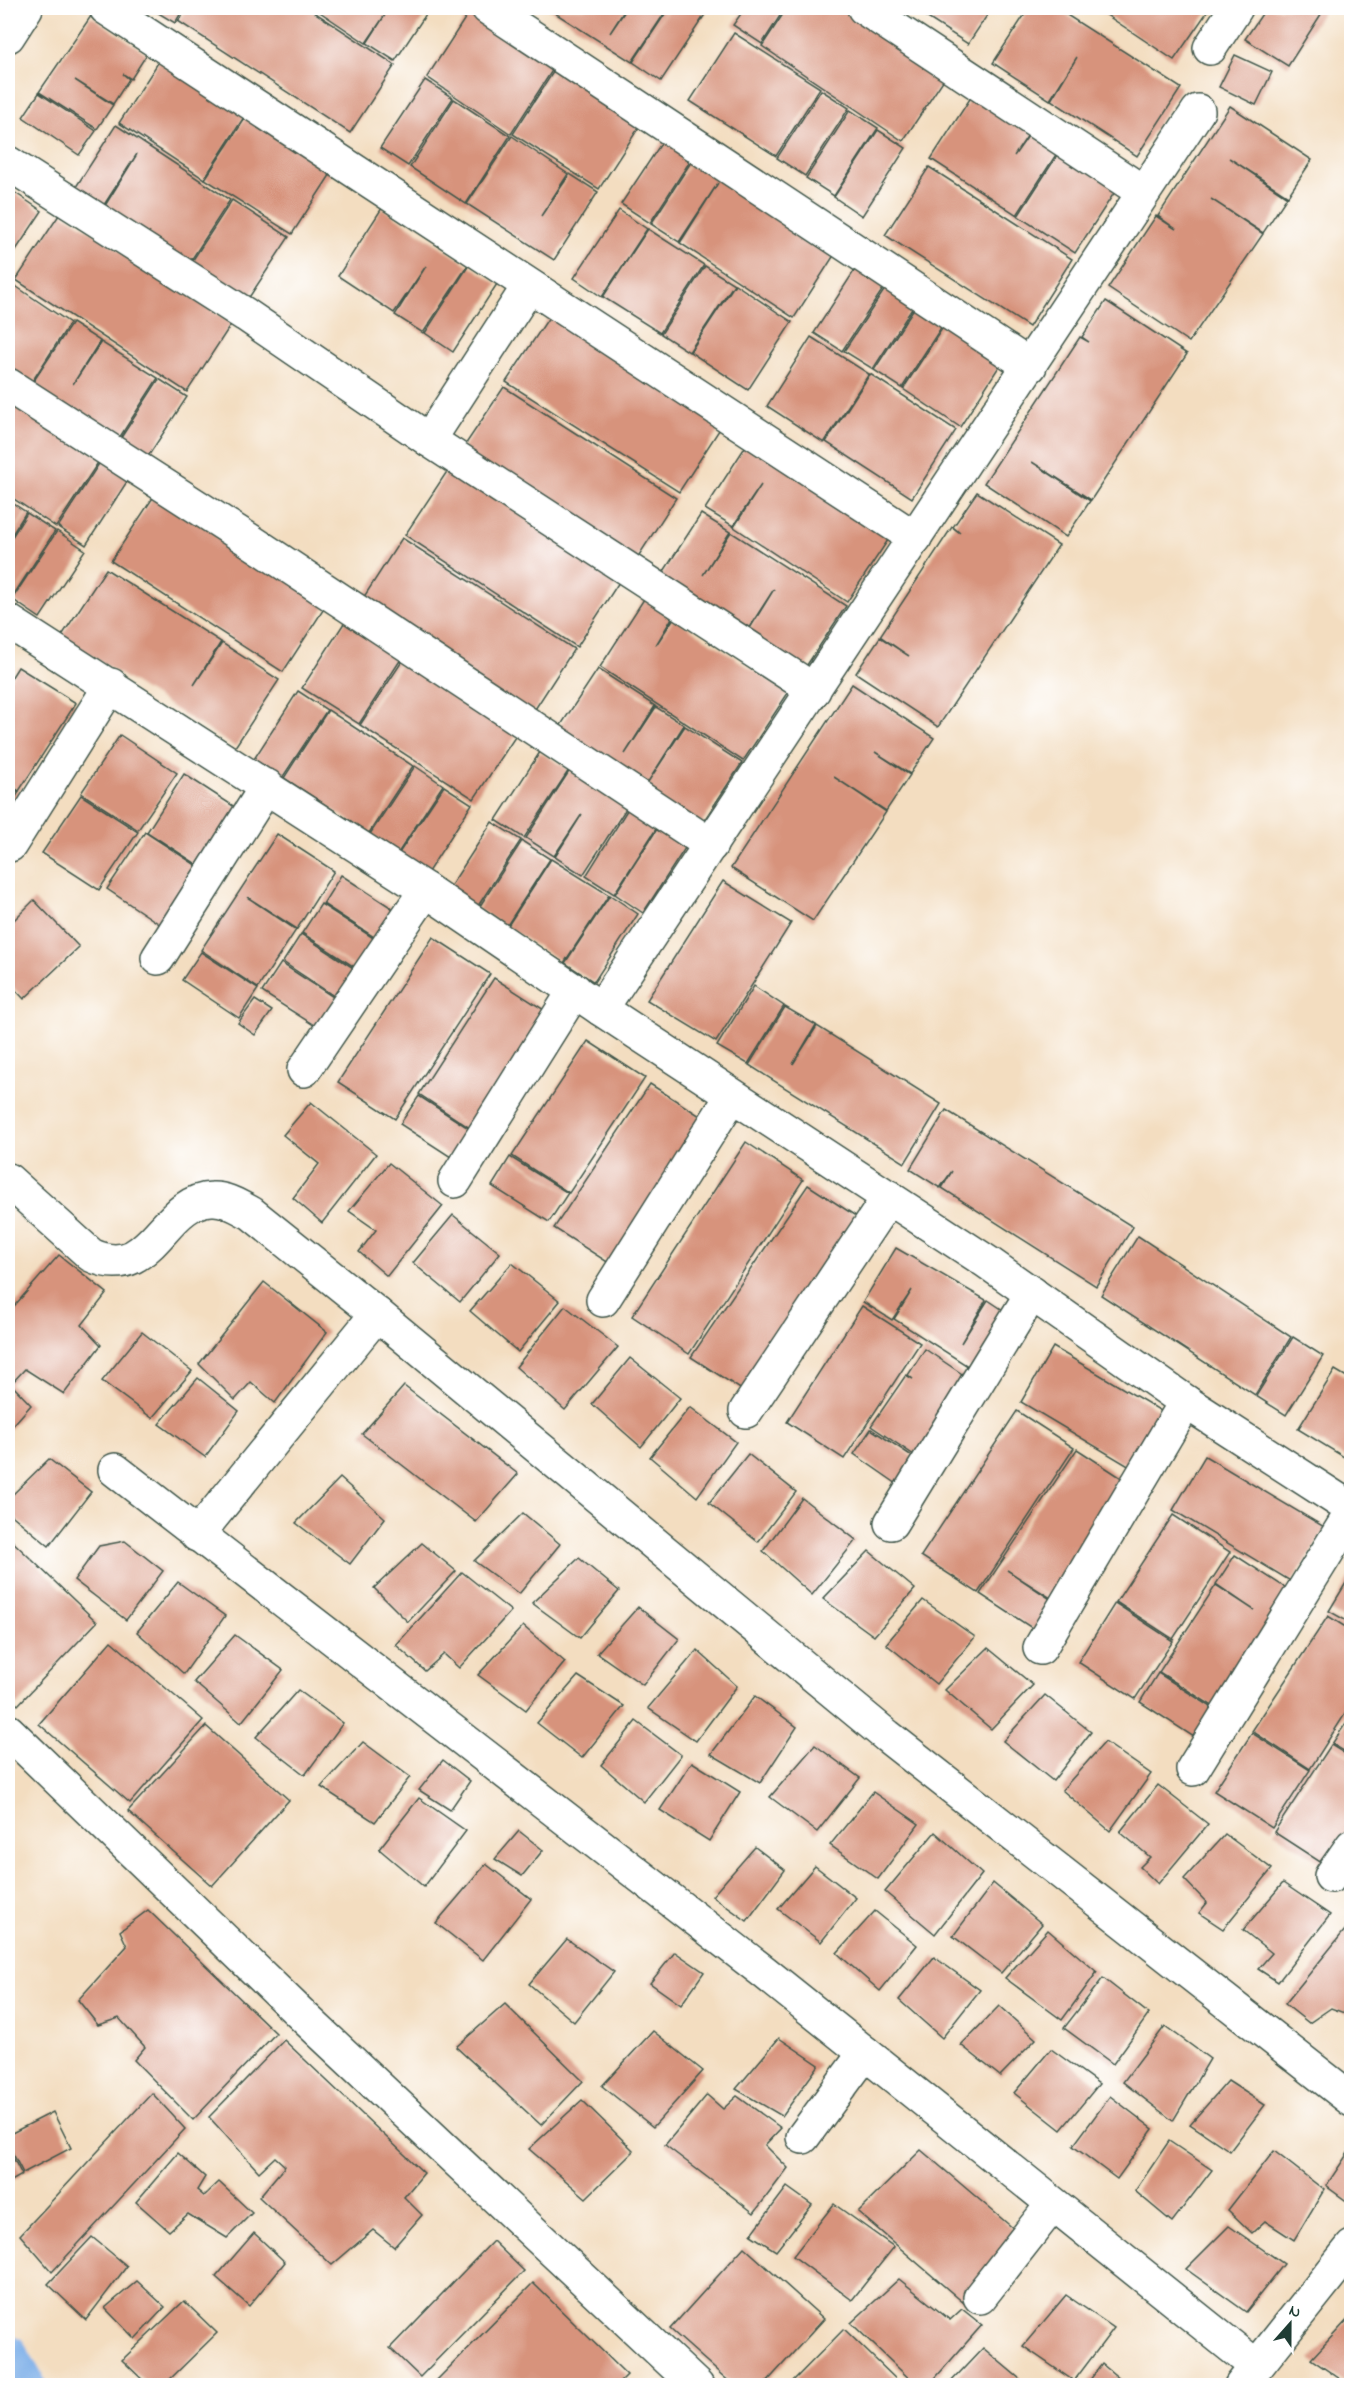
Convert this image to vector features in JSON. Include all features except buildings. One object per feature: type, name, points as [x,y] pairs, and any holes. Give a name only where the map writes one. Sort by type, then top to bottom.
[{"type":"street","points":[[8,36],[27,8]]},
{"type":"street","points":[[106,8],[915,538]]},
{"type":"street","points":[[488,8],[1030,366]]},
{"type":"street","points":[[864,8],[1143,192]]},
{"type":"street","points":[[1209,48],[1236,8]]},
{"type":"street","points":[[455,1181],[588,1000],[711,845],[1198,111]]},
{"type":"street","points":[[8,163],[246,315],[429,440],[814,690]]},
{"type":"street","points":[[429,440],[529,286]]},
{"type":"street","points":[[8,385],[259,546],[711,845]]},
{"type":"street","points":[[8,621],[111,685],[426,890],[732,1096],[1032,1293],[1186,1402],[1352,1510],[1193,1769]]},
{"type":"street","points":[[10,845],[111,685]]},
{"type":"street","points":[[158,958],[267,786]]},
{"type":"street","points":[[304,1070],[426,890]]},
{"type":"street","points":[[603,1300],[732,1096]]},
{"type":"street","points":[[8,1180],[91,1255],[104,1261],[117,1262],[139,1254],[198,1201],[213,1198],[230,1202],[251,1213],[377,1314],[887,1736],[1352,2100]]},
{"type":"street","points":[[746,1411],[889,1197]]},
{"type":"street","points":[[891,1523],[1032,1293]]},
{"type":"street","points":[[197,1535],[377,1314]]},
{"type":"street","points":[[1040,1648],[1186,1402]]},
{"type":"street","points":[[115,1470],[764,1972],[1053,2204],[1249,2376],[1352,2247]]},
{"type":"street","points":[[8,1731],[305,2018],[697,2385]]},
{"type":"street","points":[[1331,1876],[1352,1846]]},
{"type":"street","points":[[802,2137],[865,2053]]},
{"type":"street","points":[[980,2297],[1053,2204]]},
{"type":"waterway","points":[[8,2354],[26,2386]]}]
